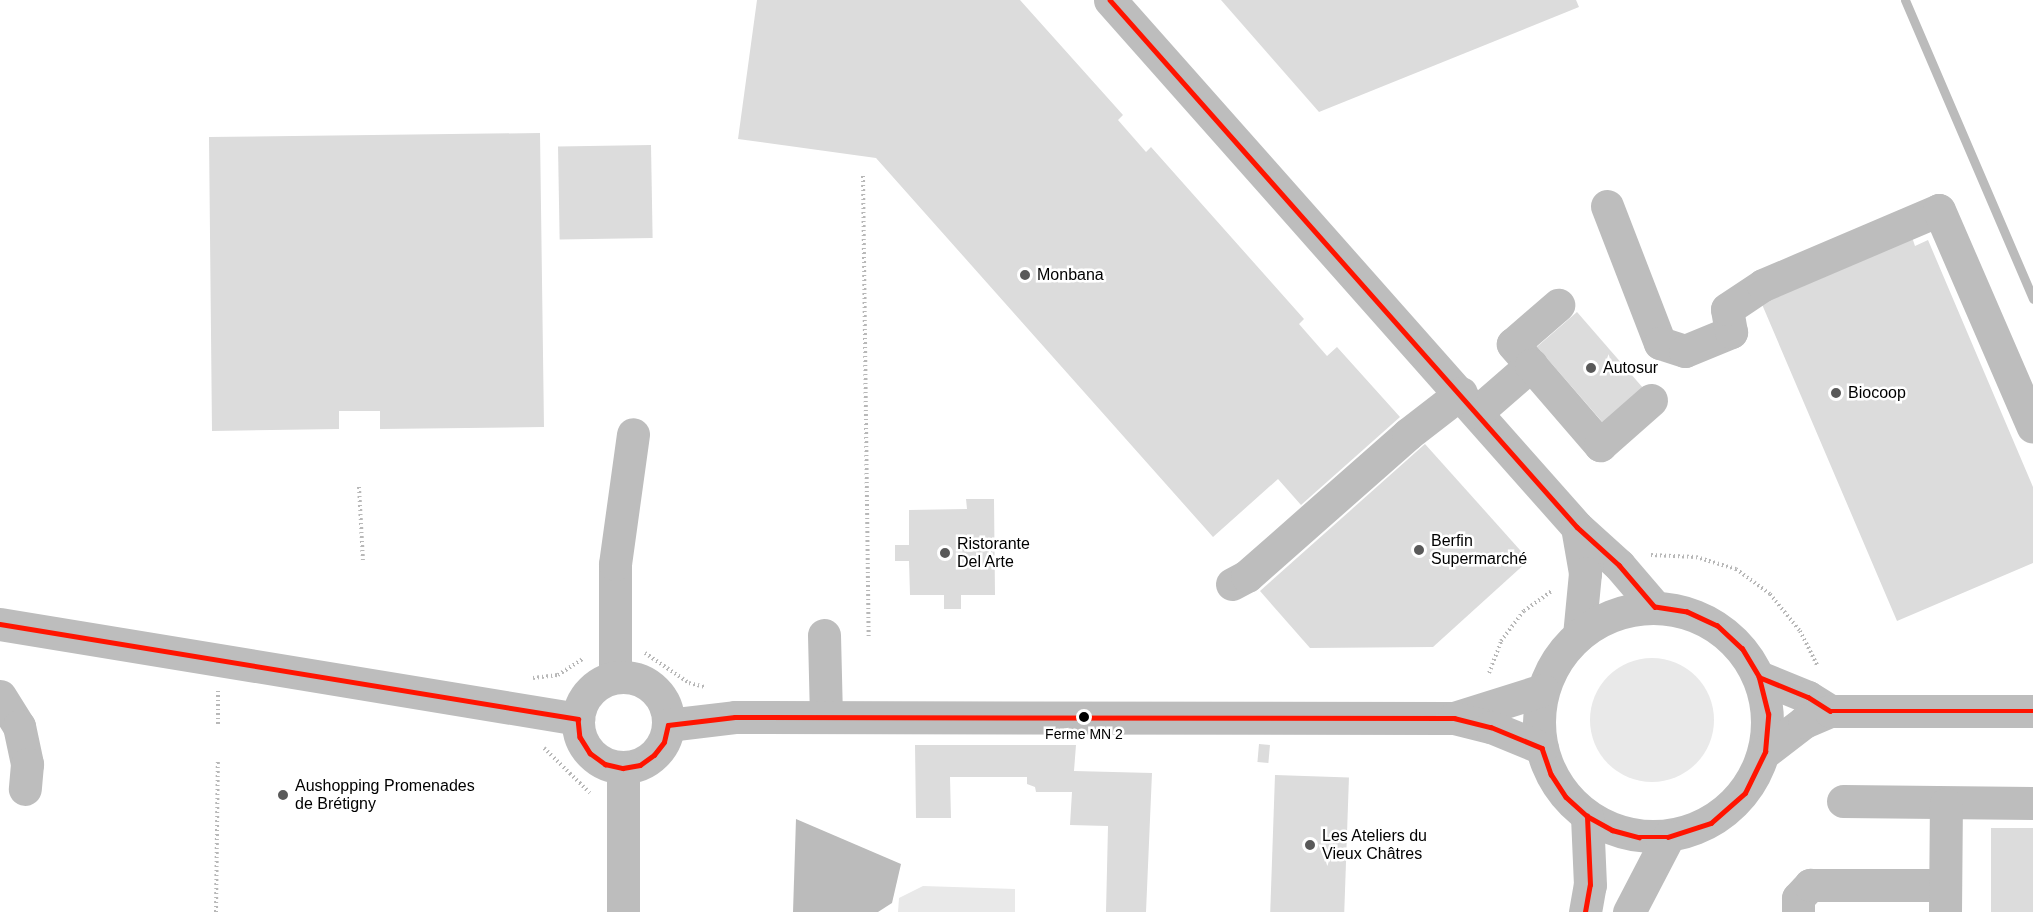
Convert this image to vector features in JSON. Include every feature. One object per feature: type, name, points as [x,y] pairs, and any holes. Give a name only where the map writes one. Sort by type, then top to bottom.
[{"type":"street","points":[[1110,0],[1577,527],[1619,565],[1655,607]]},
{"type":"street","points":[[1607,206],[1660,343],[1685,351],[1731,332],[1727,309],[1763,285],[1939,210],[2033,427]]},
{"type":"street","points":[[1558,305],[1513,344],[1600,445],[1651,400]]},
{"type":"street","points":[[1232,584],[1247,576],[1408,434],[1469,403],[1531,365]]},
{"type":"street","points":[[614,664],[653,688],[665,705],[668,726],[664,742],[654,756],[640,765],[623,768],[605,764],[590,753],[580,737],[578,719],[589,692],[614,664],[615,564],[633,434]]},
{"type":"street","points":[[1577,527],[1585,573],[1579,635]]},
{"type":"street","points":[[1655,607],[1688,612],[1717,626],[1742,649],[1759,677],[1768,714],[1765,752],[1745,793],[1711,823],[1668,837],[1639,837],[1612,830],[1587,816],[1566,797],[1551,774],[1542,748],[1539,719],[1543,690],[1557,660],[1579,635],[1615,614],[1655,607]]},
{"type":"street","points":[[0,624],[578,719]]},
{"type":"street","points":[[824,635],[826,717]]},
{"type":"street","points":[[1759,677],[1808,697],[1830,711]]},
{"type":"street","points":[[1454,718],[1543,690]]},
{"type":"street","points":[[0,696],[19,726],[27,764],[26,789]]},
{"type":"street","points":[[1765,752],[1804,722],[1830,711],[2033,711]]},
{"type":"street","points":[[668,726],[735,717],[1454,718],[1491,727],[1542,748]]},
{"type":"street","points":[[623,768],[621,817],[623,912]]},
{"type":"street","points":[[1843,801],[1946,804],[2033,803]]},
{"type":"street","points":[[1798,912],[1798,898],[1810,885],[1945,898],[1946,804]]},
{"type":"street","points":[[1585,912],[1590,885],[1587,816]]},
{"type":"street","points":[[1629,912],[1632,900],[1668,837]]},
{"type":"path","points":[[863,176],[869,636]]},
{"type":"path","points":[[359,486],[363,562]]},
{"type":"path","points":[[1619,565],[1653,554],[1696,557],[1736,569],[1770,594],[1800,631],[1822,674]]},
{"type":"path","points":[[1486,681],[1501,641],[1524,611],[1585,573]]},
{"type":"path","points":[[528,678],[558,675],[593,651],[614,664],[646,653],[689,684],[712,688]]},
{"type":"path","points":[[218,684],[218,724]]},
{"type":"path","points":[[538,747],[548,749],[595,798],[596,819],[621,817]]},
{"type":"path","points":[[216,912],[218,759]]},
{"type":"shaded area","points":[[1652,658],[1676,663],[1696,676],[1709,696],[1714,720],[1709,744],[1696,764],[1676,777],[1652,782],[1628,777],[1608,764],[1595,744],[1590,720],[1595,696],[1608,676],[1628,663]]},
{"type":"shaded area","points":[[796,819],[901,864],[892,903],[878,912],[793,912]]},
{"type":"shaded area","points":[[923,886],[1015,889],[1015,912],[898,912],[899,898]]},
{"type":"building","points":[[757,0],[1020,0],[1123,115],[1118,120],[1146,152],[1151,147],[1304,319],[1299,324],[1327,356],[1337,347],[1400,417],[1301,505],[1278,479],[1213,537],[876,158],[738,139]]},
{"type":"building","points":[[1221,0],[1576,0],[1579,7],[1319,112]]},
{"type":"building","points":[[540,133],[544,427],[380,429],[380,411],[339,411],[339,429],[212,431],[209,137]]},
{"type":"building","points":[[651,145],[653,238],[560,240],[558,147]]},
{"type":"building","points":[[1912,237],[1915,246],[1928,240],[2033,487],[2033,563],[1897,621],[1761,302]]},
{"type":"building","name":"Autosur","points":[[1577,312],[1644,389],[1604,424],[1537,347]]},
{"type":"building","name":"Berfin Supermarché","points":[[1425,444],[1529,560],[1433,647],[1310,648],[1260,591]]},
{"type":"building","name":"Ristorante Del Arte","points":[[966,499],[994,499],[995,595],[961,595],[961,609],[944,609],[944,595],[910,595],[909,561],[895,561],[895,545],[909,545],[909,510],[967,509]]},
{"type":"building","points":[[1259,744],[1270,745],[1268,763],[1257,762]]},
{"type":"building","points":[[915,745],[1076,745],[1074,771],[1152,773],[1146,912],[1106,912],[1108,826],[1070,825],[1072,792],[1036,792],[1035,787],[1027,784],[1027,777],[950,777],[951,818],[916,818]]},
{"type":"building","name":"Les Ateliers du Vieux Châtres","points":[[1275,775],[1349,778],[1344,912],[1270,912]]},
{"type":"building","points":[[1991,828],[2033,828],[2033,912],[1991,912]]},
{"type":"waterway","points":[[1905,0],[2033,299]]},
{"type":"transit line","points":[[1110,0],[1577,527],[1619,565],[1655,607]]},
{"type":"transit line","points":[[1542,748],[1551,774],[1566,797],[1587,816],[1612,830],[1639,837],[1668,837],[1711,823],[1745,793],[1765,752],[1768,714],[1759,677],[1742,649],[1717,626],[1687,612],[1655,607]]},
{"type":"transit line","points":[[0,624],[578,719]]},
{"type":"transit line","points":[[1759,677],[1808,697],[1830,711],[2033,711]]},
{"type":"transit line","points":[[668,725],[735,717],[1454,718],[1491,727],[1542,748]]},
{"type":"transit line","points":[[578,719],[580,737],[590,753],[605,764],[623,768],[640,765],[654,755],[664,742],[668,725]]},
{"type":"transit line","points":[[1585,912],[1590,885],[1587,816]]},
{"type":"place","name":"Monbana","points":[[1025,275]]},
{"type":"place","name":"Autosur","points":[[1591,368]]},
{"type":"place","name":"Biocoop","points":[[1836,393]]},
{"type":"place","name":"Berfin Supermarché","points":[[1419,550]]},
{"type":"place","name":"Ristorante Del Arte","points":[[945,553]]},
{"type":"place","name":"Ferme MN 2","points":[[1084,717]]},
{"type":"place","name":"Aushopping Promenades de Brétigny","points":[[283,795]]},
{"type":"place","name":"Les Ateliers du Vieux Châtres","points":[[1310,845]]}]
